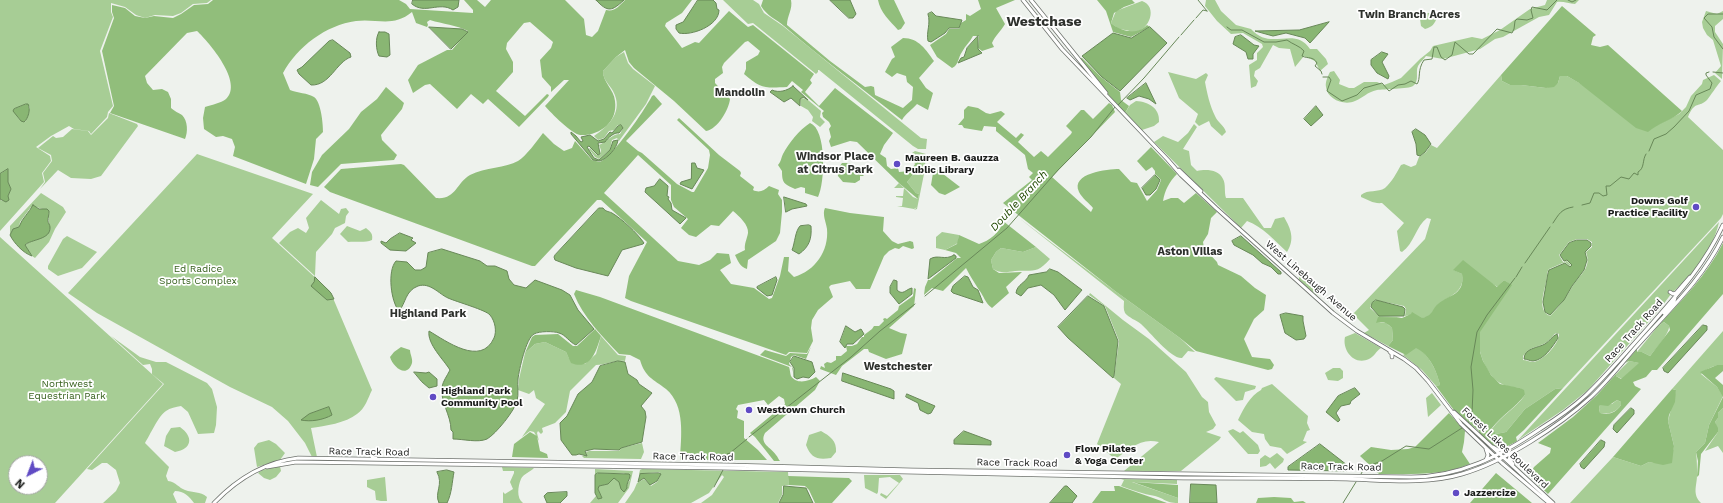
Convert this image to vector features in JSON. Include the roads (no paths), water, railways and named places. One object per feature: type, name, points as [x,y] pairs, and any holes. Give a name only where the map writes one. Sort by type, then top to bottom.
[{"type":"main road","name":"West Linebaugh Avenue","points":[[1023,0],[1062,49],[1080,65]]},
{"type":"main road","name":"West Linebaugh Avenue","points":[[1031,0],[1080,65],[1110,99],[1187,179],[1333,313],[1379,344]]},
{"type":"main road","name":"Race Track Road","points":[[214,503],[232,485],[256,470],[280,464],[316,461],[398,460],[708,466],[862,472],[1423,477],[1458,471],[1499,457],[1581,400],[1697,272],[1709,254],[1723,225]]},
{"type":"main road","name":"Race Track Road","points":[[771,468],[875,468],[1089,474],[1419,480],[1438,479],[1461,474],[1477,469],[1538,436],[1564,418],[1591,396],[1700,275],[1713,256],[1723,237]]},
{"type":"main road","points":[[1286,271],[1287,276]]},
{"type":"main road","points":[[1670,292],[1673,294],[1676,293],[1697,272]]},
{"type":"main road","points":[[1657,324],[1659,318],[1674,301],[1674,298]]},
{"type":"main road","name":"Forest Lakes Boulevard","points":[[1355,329],[1421,370],[1456,414],[1476,435],[1549,503]]},
{"type":"main road","points":[[1379,344],[1397,354],[1421,373],[1460,422],[1476,435],[1487,451],[1488,456],[1486,462]]},
{"type":"main road","points":[[1379,344],[1392,354],[1392,357]]},
{"type":"main road","points":[[1538,436],[1540,432],[1560,416]]},
{"type":"main road","name":"Forest Lakes Boulevard","points":[[1460,422],[1470,433],[1476,435],[1488,444],[1499,457],[1553,503]]},
{"type":"main road","points":[[1537,428],[1542,428]]},
{"type":"main road","points":[[1488,444],[1497,449],[1503,450],[1536,432]]},
{"type":"main road","points":[[1516,449],[1510,456],[1510,461],[1542,494]]},
{"type":"main road","points":[[371,455],[374,458],[398,460]]},
{"type":"main road","points":[[420,457],[423,459],[438,459],[446,461]]},
{"type":"main road","points":[[334,463],[366,462],[371,460]]},
{"type":"main road","name":"Race Track Road","points":[[316,461],[334,463],[708,466]]},
{"type":"main road","points":[[857,468],[862,472],[873,471],[875,468]]},
{"type":"waterway","name":"Double Branch","points":[[1198,0],[1207,11]]},
{"type":"waterway","name":"Double Branch","points":[[1323,77],[1329,77],[1331,80],[1327,91],[1342,101],[1357,95],[1364,88],[1382,83],[1389,91],[1398,85],[1411,81],[1417,84],[1422,64],[1424,60],[1432,59],[1434,47],[1437,47],[1441,57],[1445,60],[1452,55],[1455,42],[1469,54],[1473,54],[1497,29],[1512,33],[1515,21],[1517,19],[1527,20],[1533,18],[1531,10],[1532,7],[1547,10],[1557,0]]},
{"type":"waterway","name":"Double Branch","points":[[1568,0],[1572,2],[1576,0]]},
{"type":"waterway","name":"Double Branch","points":[[1196,18],[1203,10],[1207,11]]},
{"type":"waterway","points":[[1723,14],[1708,14],[1704,18],[1712,27],[1714,37],[1723,49]]},
{"type":"waterway","name":"Double Branch","points":[[1181,35],[1194,20]]},
{"type":"waterway","name":"Double Branch","points":[[1227,27],[1231,30],[1242,30],[1264,42],[1287,40],[1304,51],[1302,56],[1312,58],[1317,63],[1315,66],[1321,71],[1322,74]]},
{"type":"waterway","name":"Double Branch","points":[[1118,105],[1144,78],[1179,37]]},
{"type":"waterway","points":[[1649,151],[1654,139],[1666,134],[1689,111],[1696,95],[1710,89],[1712,83],[1706,75],[1706,73],[1709,72]]},
{"type":"waterway","points":[[1713,72],[1723,73]]},
{"type":"waterway","name":"Double Branch","points":[[925,296],[1007,228],[1058,170],[1091,137],[1115,107]]},
{"type":"waterway","points":[[1582,205],[1590,203],[1594,193],[1599,193],[1603,196],[1607,195],[1606,186],[1610,186],[1621,177],[1629,179],[1634,173],[1638,175],[1638,172],[1643,166],[1646,154]]},
{"type":"waterway","points":[[1553,223],[1563,211],[1573,207]]},
{"type":"waterway","points":[[1525,263],[1550,227]]},
{"type":"waterway","points":[[1516,277],[1522,267]]},
{"type":"waterway","points":[[1468,423],[1471,419],[1472,413],[1473,390],[1471,367],[1477,332],[1487,315],[1515,278]]},
{"type":"waterway","name":"Double Branch","points":[[749,437],[851,357],[880,331],[915,304]]},
{"type":"waterway","points":[[1361,474],[1365,467],[1382,461],[1406,446],[1429,449],[1462,428]]},
{"type":"waterway","name":"Double Branch","points":[[724,461],[727,454],[747,439]]},
{"type":"waterway","name":"Double Branch","points":[[714,487],[723,470]]},
{"type":"waterway","points":[[1343,503],[1356,482]]},
{"type":"place","name":"Maureen B. Gauzza Public Library","points":[[897,164]]},
{"type":"place","name":"Downs Golf Practice Facility","points":[[1696,207]]},
{"type":"place","name":"Highland Park Community Pool","points":[[433,397]]},
{"type":"place","name":"Westtown Church","points":[[749,410]]},
{"type":"place","name":"Flow Pilates & Yoga Center","points":[[1067,455]]},
{"type":"place","name":"Jazzercize","points":[[1456,493]]},
{"type":"district","name":"Twin Branch Acres","points":[[1409,15]]},
{"type":"district","name":"Westchase","points":[[1044,22]]},
{"type":"district","name":"Mandolin","points":[[740,93]]},
{"type":"district","name":"Windsor Place at Citrus Park","points":[[835,163]]},
{"type":"district","name":"Aston Villas","points":[[1190,252]]},
{"type":"district","name":"Highland Park","points":[[428,314]]},
{"type":"district","name":"Westchester","points":[[898,367]]},
{"type":"park label","name":"Ed Radice Sports Complex","points":[[198,274]]},
{"type":"park label","name":"Northwest Equestrian Park","points":[[67,390]]}]
